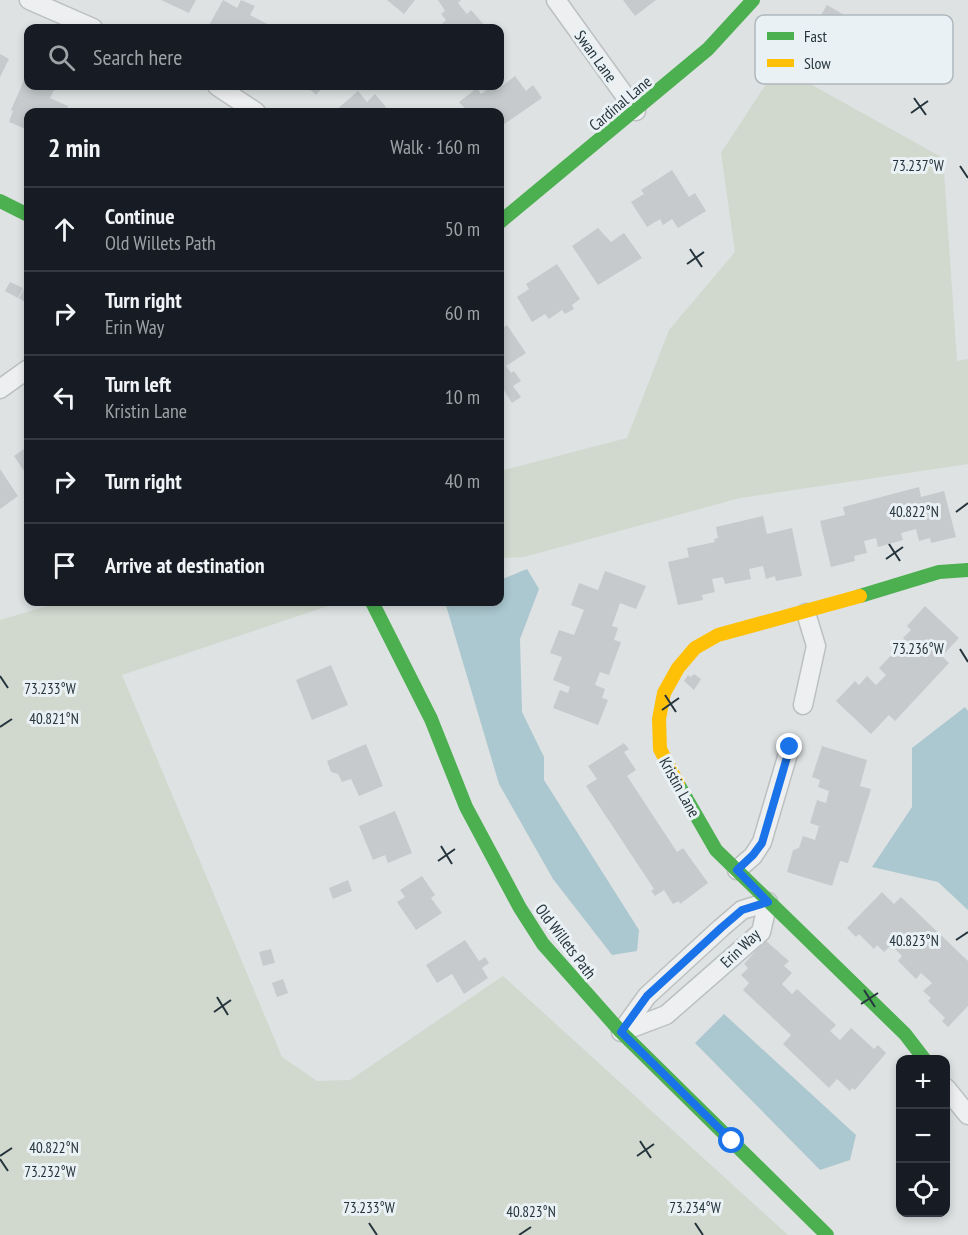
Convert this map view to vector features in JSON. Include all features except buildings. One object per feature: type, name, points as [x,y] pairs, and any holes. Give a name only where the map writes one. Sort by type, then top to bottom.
[{"type":"street","points":[[29,0],[84,24]]},
{"type":"street","name":"Swan Lane","points":[[556,0],[636,111]]},
{"type":"street","name":"Cardinal Lane","points":[[504,219],[708,49],[753,0]]},
{"type":"street","points":[[223,90],[250,108]]},
{"type":"street","points":[[0,201],[24,213]]},
{"type":"street","points":[[0,389],[24,372]]},
{"type":"street","name":"Kristin Lane","points":[[922,1055],[904,1034],[716,850],[681,792],[660,749],[659,719],[664,693],[678,668],[695,648],[718,635],[806,613],[939,572],[968,570]]},
{"type":"street","name":"Old Willets Path","points":[[374,606],[431,719],[466,807],[520,908],[543,944],[621,1032],[827,1235]]},
{"type":"street","points":[[803,705],[816,646],[806,613]]},
{"type":"street","points":[[737,870],[762,843],[790,747]]},
{"type":"street","name":"Erin Way","points":[[621,1032],[666,1015],[761,932],[768,902]]},
{"type":"street","name":"Erin Way","points":[[621,1032],[647,996],[721,928],[742,910],[768,902]]},
{"type":"street","points":[[950,1094],[968,1115]]},
{"type":"shaded area","points":[[766,84],[810,84],[943,158],[957,361],[968,359],[968,464],[740,498],[524,557],[504,558],[504,470],[627,438],[669,330],[735,252],[721,153]]},
{"type":"shaded area","points":[[47,606],[328,606],[122,675],[282,1057],[317,1081],[350,1080],[503,976],[788,1235],[0,1235],[0,620]]},
{"type":"water","points":[[527,569],[539,589],[520,639],[522,712],[544,757],[544,780],[639,930],[637,951],[612,955],[553,879],[499,784],[446,606],[504,606],[504,578]]},
{"type":"water","points":[[965,707],[968,711],[968,910],[938,882],[872,867],[912,807],[912,748]]},
{"type":"water","points":[[724,1014],[856,1135],[850,1160],[820,1170],[695,1043]]},
{"type":"traffic: fast","points":[[504,219],[708,49],[753,0]]},
{"type":"traffic: fast","points":[[0,201],[24,213]]},
{"type":"traffic: fast","points":[[860,596],[939,572],[968,570]]},
{"type":"traffic: fast","points":[[374,606],[431,719],[466,807],[520,908],[543,944],[621,1032],[827,1235]]},
{"type":"traffic: fast","points":[[678,784],[716,850],[905,1034],[921,1055]]},
{"type":"traffic: slow","points":[[678,784],[660,749],[659,719],[664,693],[678,668],[695,648],[718,635],[860,596]]},
{"type":"route","points":[[732,1141],[621,1032],[647,996],[721,928],[742,910],[768,902],[737,870],[762,843],[790,747]]}]
